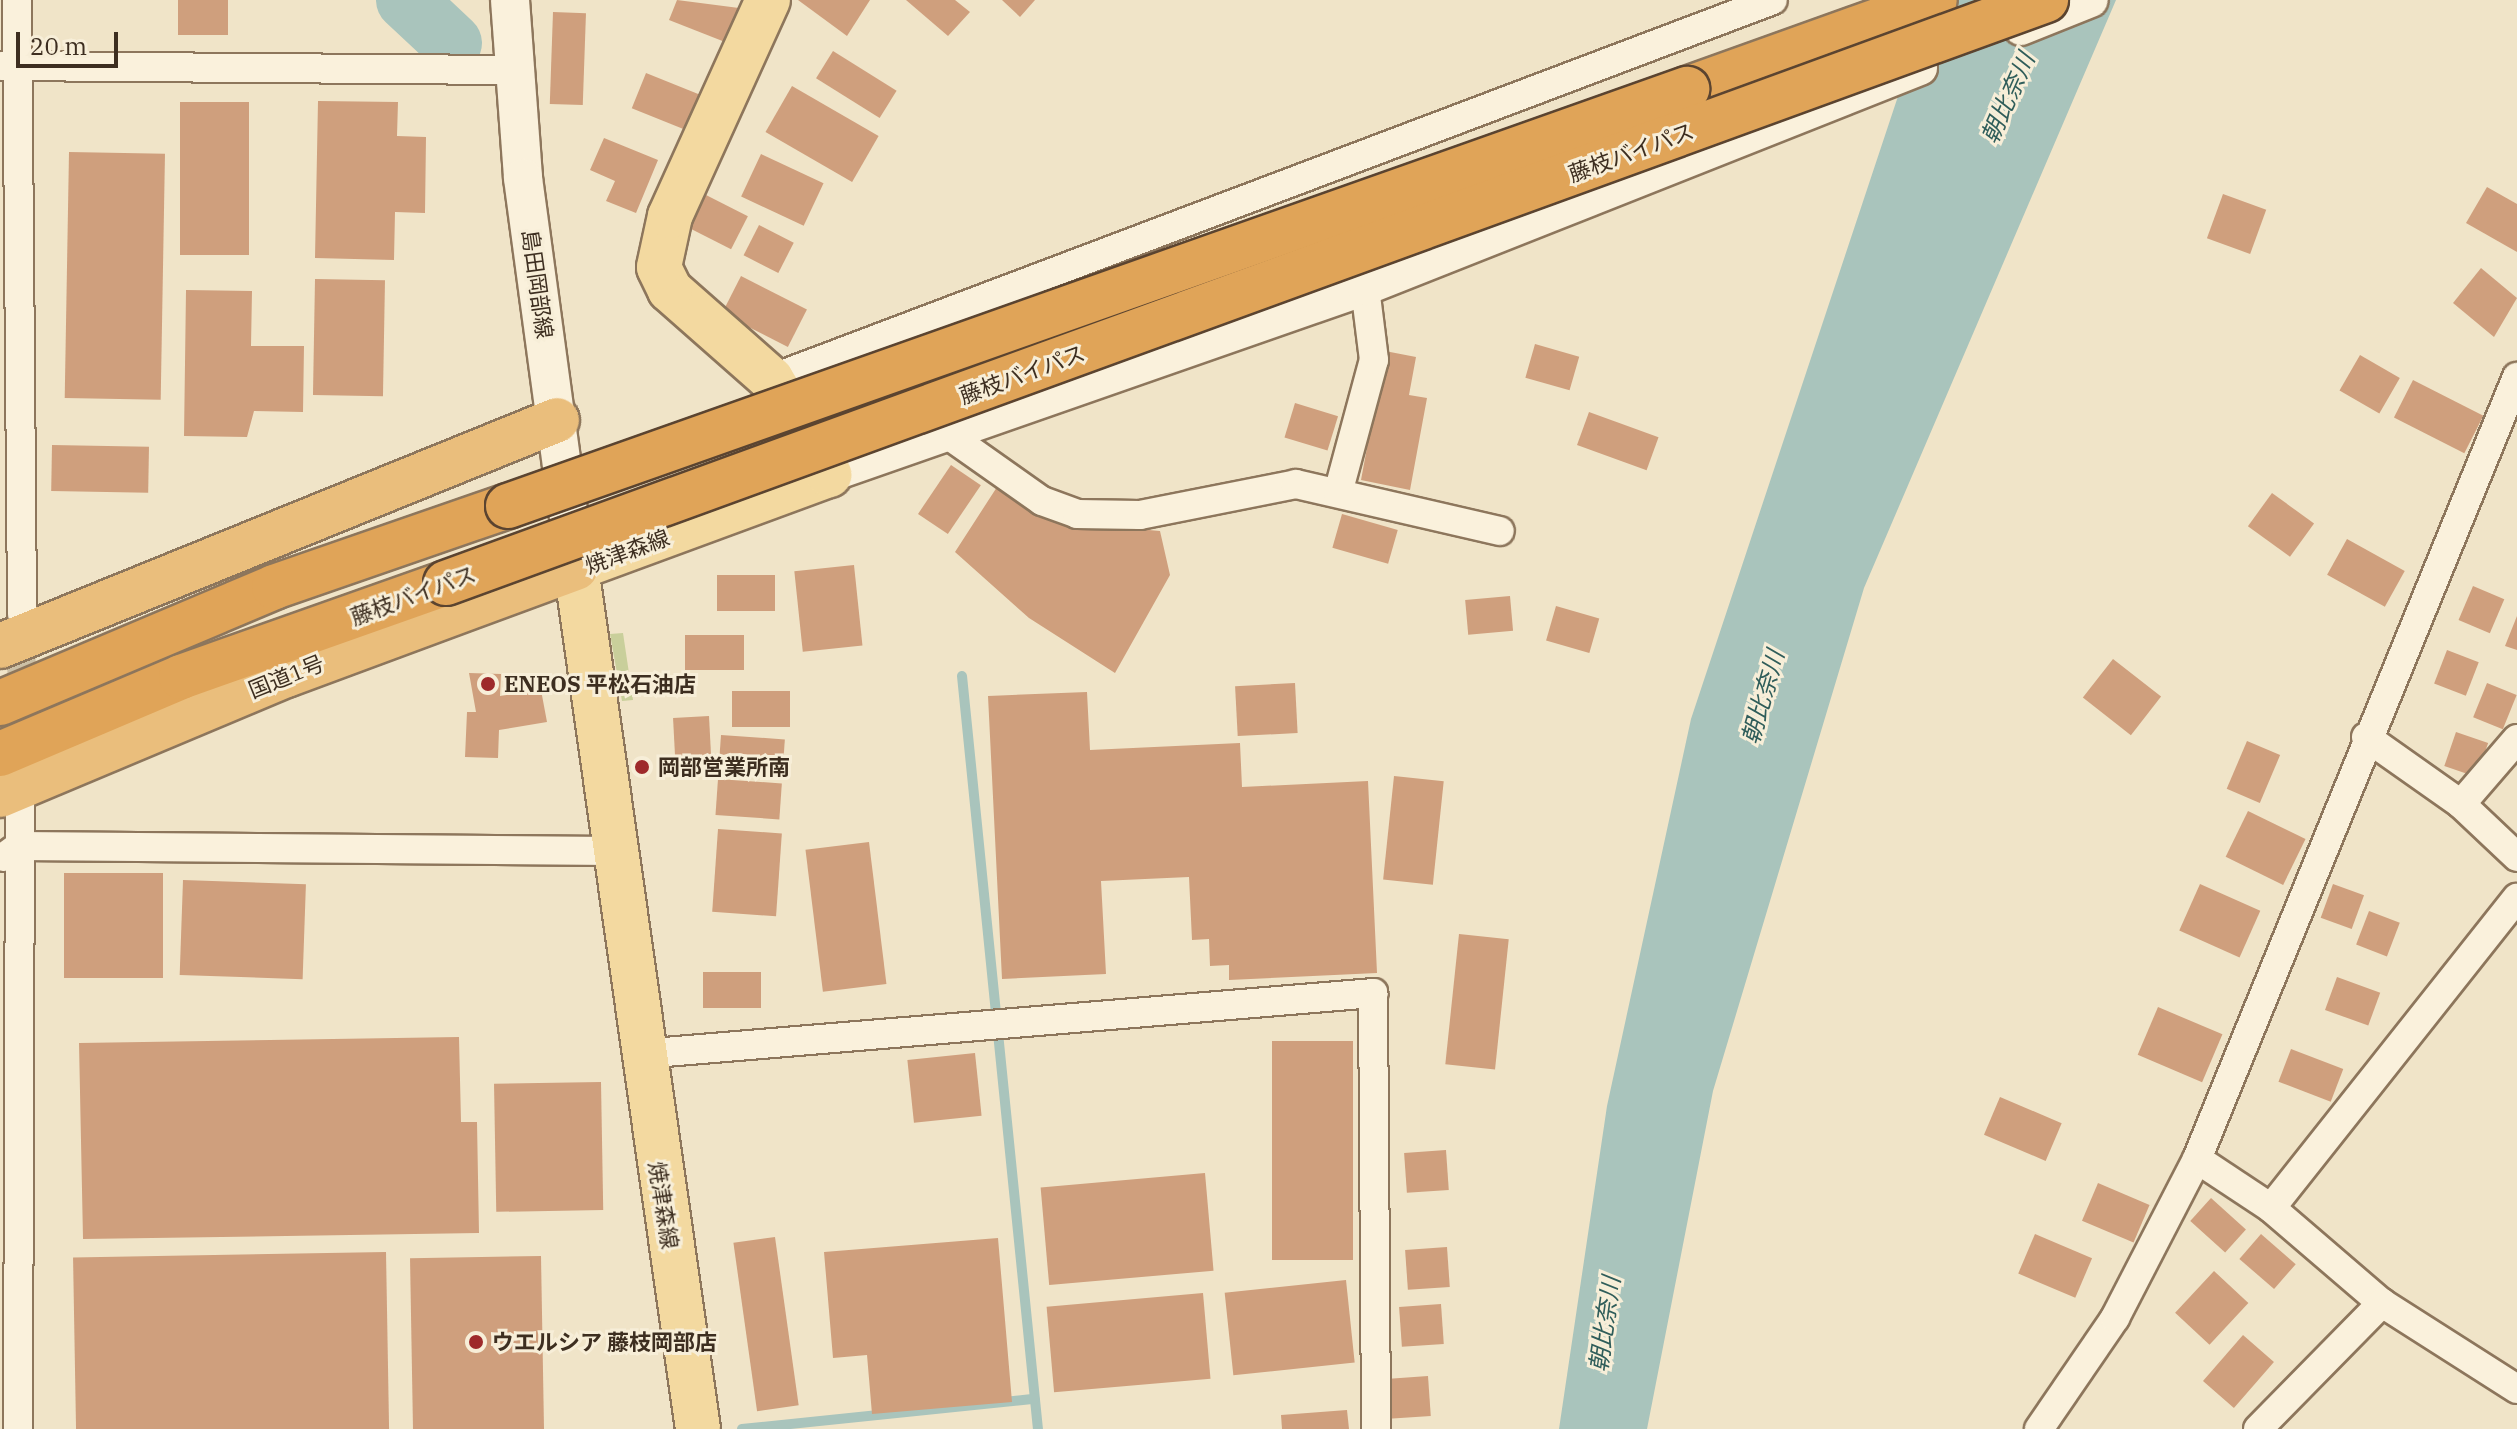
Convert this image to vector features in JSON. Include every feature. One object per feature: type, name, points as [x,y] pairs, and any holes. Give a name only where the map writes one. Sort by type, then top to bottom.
[{"type":"highway","name":"藤枝バイパス","points":[[0,703],[274,587],[1935,0]]},
{"type":"highway","name":"藤枝バイパス","points":[[0,754],[181,677],[2046,0]]},
{"type":"highway","points":[[11,630],[557,420]]},
{"type":"highway","name":"国道1号","points":[[10,800],[286,675],[576,568]]},
{"type":"main road","points":[[768,0],[670,216],[659,267],[670,290],[771,379],[829,475]]},
{"type":"main road","name":"島田岡部線","points":[[510,10],[512,70],[576,568]]},
{"type":"main road","name":"焼津森線","points":[[698,1429],[612,851],[576,568],[829,475]]},
{"type":"street","points":[[11,630],[8,582],[8,66],[17,0]]},
{"type":"street","points":[[771,379],[1773,0]]},
{"type":"street","points":[[829,475],[1365,288],[2091,0]]},
{"type":"street","points":[[8,66],[512,70]]},
{"type":"street","points":[[1338,493],[1374,360],[1365,288]]},
{"type":"street","points":[[2039,1429],[2115,1318],[2197,1159],[2366,737],[2517,377]]},
{"type":"street","points":[[947,434],[1042,501],[1077,514],[1140,515],[1296,484],[1500,531]]},
{"type":"street","points":[[2366,737],[2461,804],[2517,857]]},
{"type":"street","points":[[2461,804],[2517,739]]},
{"type":"street","points":[[10,800],[18,1429]]},
{"type":"street","points":[[10,852],[612,851]]},
{"type":"street","points":[[2271,1208],[2517,898]]},
{"type":"street","points":[[641,1054],[1373,993],[1376,1429]]},
{"type":"street","points":[[2197,1159],[2271,1208],[2382,1303],[2517,1389]]},
{"type":"street","points":[[2258,1429],[2382,1303]]},
{"type":"green space","points":[[623,633],[633,700],[622,701],[610,634]]},
{"type":"water","name":"朝比奈川","points":[[1930,0],[2116,0],[1864,588],[1713,1091],[1647,1429],[1559,1429],[1607,1106],[1691,719]]},
{"type":"building","points":[[178,0],[228,0],[228,35],[178,35]]},
{"type":"building","points":[[677,0],[739,8],[725,42],[669,20]]},
{"type":"building","points":[[798,0],[870,0],[847,36]]},
{"type":"building","points":[[906,0],[955,0],[970,12],[948,36]]},
{"type":"building","points":[[1002,0],[1035,0],[1020,17]]},
{"type":"building","points":[[553,12],[586,13],[583,105],[550,104]]},
{"type":"building","points":[[833,51],[897,91],[880,118],[816,78]]},
{"type":"building","points":[[646,73],[703,96],[688,131],[632,108]]},
{"type":"building","points":[[792,86],[879,136],[852,182],[766,132]]},
{"type":"building","points":[[318,101],[398,102],[397,136],[426,137],[425,213],[395,212],[394,260],[315,258]]},
{"type":"building","points":[[180,102],[249,102],[249,255],[180,255]]},
{"type":"building","points":[[604,138],[658,160],[636,213],[606,201],[615,181],[590,170]]},
{"type":"building","points":[[69,152],[165,154],[161,400],[65,398]]},
{"type":"building","points":[[761,154],[824,183],[804,226],[741,197]]},
{"type":"building","points":[[2487,187],[2517,204],[2517,252],[2466,223]]},
{"type":"building","points":[[2223,194],[2266,210],[2250,254],[2207,238]]},
{"type":"building","points":[[706,195],[748,216],[731,249],[689,228]]},
{"type":"building","points":[[759,225],[794,243],[778,273],[744,255]]},
{"type":"building","points":[[2481,268],[2517,298],[2494,337],[2453,303]]},
{"type":"building","points":[[741,276],[807,310],[788,347],[722,313]]},
{"type":"building","points":[[315,279],[385,280],[383,396],[313,395]]},
{"type":"building","points":[[186,290],[252,291],[251,346],[304,346],[303,412],[254,411],[247,437],[184,436]]},
{"type":"building","points":[[1535,344],[1579,357],[1570,390],[1525,378]]},
{"type":"building","points":[[1385,351],[1416,357],[1409,395],[1427,398],[1410,490],[1361,480]]},
{"type":"building","points":[[2360,355],[2400,378],[2379,414],[2340,391]]},
{"type":"building","points":[[2413,380],[2483,416],[2464,453],[2394,417]]},
{"type":"building","points":[[1295,403],[1338,416],[1328,451],[1284,437]]},
{"type":"building","points":[[1589,412],[1659,437],[1647,470],[1577,445]]},
{"type":"building","points":[[52,445],[149,447],[148,493],[51,491]]},
{"type":"building","points":[[951,465],[981,485],[948,534],[918,514]]},
{"type":"building","points":[[997,487],[1058,522],[1160,531],[1170,575],[1115,673],[1029,618],[955,552]]},
{"type":"building","points":[[2272,493],[2314,524],[2290,557],[2248,526]]},
{"type":"building","points":[[1342,514],[1398,530],[1388,564],[1332,548]]},
{"type":"building","points":[[2347,539],[2405,571],[2385,607],[2327,575]]},
{"type":"building","points":[[854,565],[862,646],[803,652],[794,571]]},
{"type":"building","points":[[717,575],[775,575],[775,611],[717,611]]},
{"type":"building","points":[[2473,586],[2504,599],[2490,633],[2459,620]]},
{"type":"building","points":[[1510,596],[1513,631],[1468,635],[1465,600]]},
{"type":"building","points":[[1556,606],[1599,618],[1589,653],[1546,641]]},
{"type":"building","points":[[2517,616],[2517,650],[2505,646]]},
{"type":"building","points":[[685,635],[744,635],[744,670],[685,670]]},
{"type":"building","points":[[2447,650],[2479,662],[2466,696],[2434,684]]},
{"type":"building","points":[[2113,659],[2161,697],[2131,735],[2083,698]]},
{"type":"building","points":[[469,673],[501,674],[500,696],[541,690],[547,722],[499,730],[498,758],[465,757],[467,712],[476,712]]},
{"type":"building","points":[[1295,683],[1298,733],[1238,736],[1235,686]]},
{"type":"building","points":[[2487,683],[2517,695],[2503,729],[2473,717]]},
{"type":"building","points":[[732,691],[790,691],[790,727],[732,727]]},
{"type":"building","points":[[1087,692],[1090,750],[1240,743],[1242,787],[1368,781],[1377,973],[1229,980],[1229,965],[1210,966],[1209,939],[1192,940],[1189,877],[1101,881],[1106,974],[1002,979],[988,696]]},
{"type":"building","points":[[709,716],[712,774],[676,776],[673,718]]},
{"type":"building","points":[[2456,732],[2488,743],[2476,777],[2444,766]]},
{"type":"building","points":[[721,735],[785,739],[782,775],[718,771]]},
{"type":"building","points":[[2247,741],[2280,755],[2260,803],[2227,789]]},
{"type":"building","points":[[1394,776],[1444,781],[1433,885],[1383,879]]},
{"type":"building","points":[[718,779],[782,783],[779,819],[715,815]]},
{"type":"building","points":[[2248,811],[2306,839],[2283,885],[2226,857]]},
{"type":"building","points":[[718,829],[782,833],[776,916],[712,912]]},
{"type":"building","points":[[869,842],[886,984],[823,992],[805,850]]},
{"type":"building","points":[[64,873],[163,873],[163,978],[64,978]]},
{"type":"building","points":[[183,880],[306,884],[303,979],[180,975]]},
{"type":"building","points":[[2200,884],[2260,911],[2240,957],[2179,931]]},
{"type":"building","points":[[2333,884],[2364,895],[2352,929],[2321,918]]},
{"type":"building","points":[[2369,911],[2400,923],[2387,956],[2356,945]]},
{"type":"building","points":[[1459,934],[1509,939],[1495,1070],[1445,1064]]},
{"type":"building","points":[[703,972],[761,972],[761,1008],[703,1008]]},
{"type":"building","points":[[2337,977],[2380,993],[2368,1026],[2325,1010]]},
{"type":"building","points":[[2158,1007],[2222,1034],[2202,1082],[2138,1055]]},
{"type":"building","points":[[459,1037],[461,1122],[477,1122],[479,1233],[83,1239],[79,1043]]},
{"type":"building","points":[[1272,1041],[1353,1041],[1353,1260],[1272,1260]]},
{"type":"building","points":[[2291,1049],[2343,1069],[2331,1102],[2278,1082]]},
{"type":"building","points":[[975,1053],[982,1116],[914,1123],[907,1060]]},
{"type":"building","points":[[601,1082],[603,1210],[496,1212],[494,1084]]},
{"type":"building","points":[[2000,1097],[2062,1123],[2046,1161],[1984,1135]]},
{"type":"building","points":[[1446,1150],[1449,1190],[1407,1193],[1404,1153]]},
{"type":"building","points":[[1205,1173],[1214,1271],[1049,1285],[1041,1187]]},
{"type":"building","points":[[2098,1183],[2150,1205],[2134,1243],[2082,1221]]},
{"type":"building","points":[[2211,1198],[2246,1229],[2225,1252],[2190,1221]]},
{"type":"building","points":[[2035,1234],[2092,1258],[2075,1298],[2018,1274]]},
{"type":"building","points":[[2261,1234],[2296,1264],[2274,1289],[2239,1259]]},
{"type":"building","points":[[775,1237],[799,1405],[757,1411],[733,1243]]},
{"type":"building","points":[[998,1238],[1012,1402],[872,1414],[867,1355],[833,1358],[824,1252]]},
{"type":"building","points":[[1447,1247],[1450,1287],[1408,1290],[1405,1250]]},
{"type":"building","points":[[386,1252],[389,1429],[76,1429],[73,1257]]},
{"type":"building","points":[[541,1256],[544,1429],[413,1429],[410,1258]]},
{"type":"building","points":[[2214,1271],[2248,1303],[2209,1345],[2175,1313]]},
{"type":"building","points":[[1346,1280],[1355,1363],[1233,1375],[1225,1293]]},
{"type":"building","points":[[1203,1293],[1210,1379],[1054,1392],[1047,1307]]},
{"type":"building","points":[[1441,1304],[1444,1344],[1402,1347],[1399,1307]]},
{"type":"building","points":[[2243,1335],[2274,1362],[2234,1408],[2203,1381]]},
{"type":"building","points":[[1428,1376],[1431,1416],[1389,1419],[1386,1379]]},
{"type":"building","points":[[1347,1410],[1349,1429],[1282,1429],[1281,1415]]},
{"type":"waterway","points":[[406,0],[452,43]]},
{"type":"waterway","points":[[962,676],[1038,1429]]},
{"type":"waterway","points":[[742,1429],[1034,1399]]},
{"type":"tunnel","points":[[20,760],[22,626]]},
{"type":"place","name":"ENEOS 平松石油店","points":[[488,684]]},
{"type":"place","name":"岡部営業所南","points":[[642,767]]},
{"type":"place","name":"ウエルシア 藤枝岡部店","points":[[476,1342]]}]
